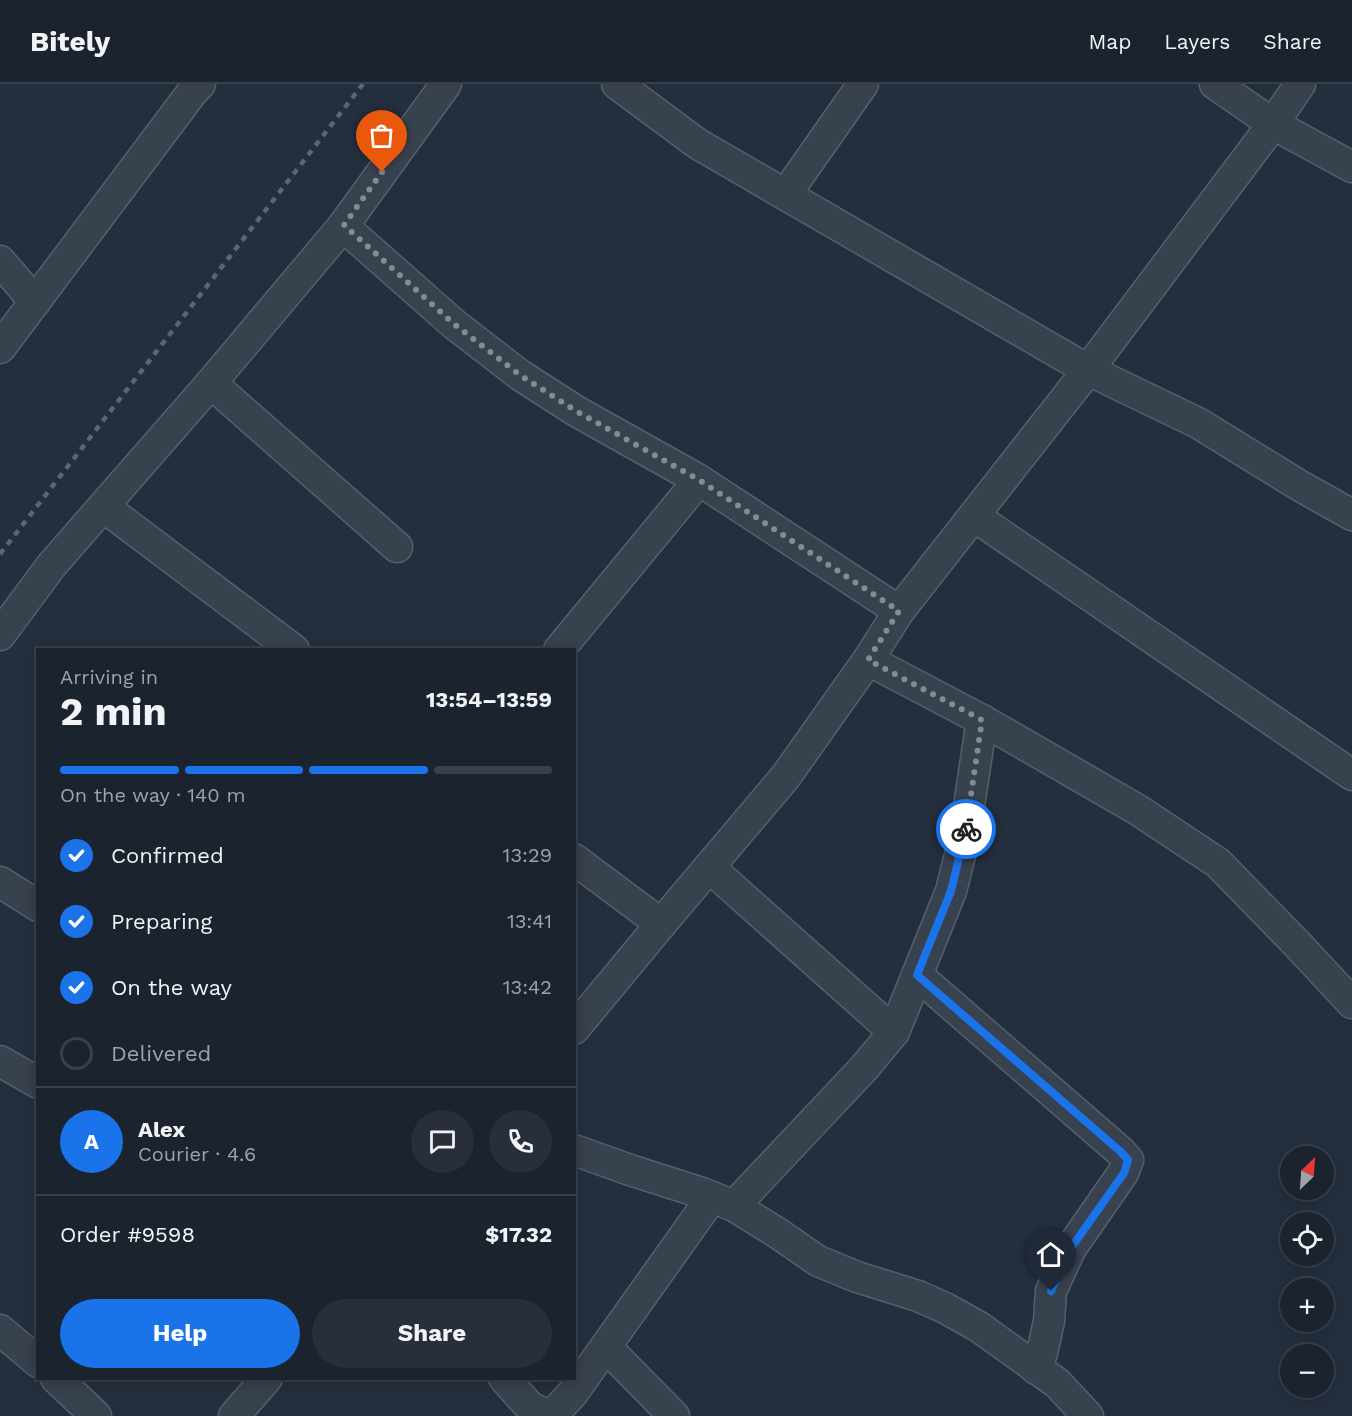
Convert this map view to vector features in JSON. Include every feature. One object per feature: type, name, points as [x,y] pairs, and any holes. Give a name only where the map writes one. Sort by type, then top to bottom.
[{"type":"street","points":[[0,348],[200,84]]},
{"type":"street","points":[[0,635],[51,566],[211,383],[344,225],[446,84]]},
{"type":"street","points":[[617,84],[698,144],[1088,369],[1198,423],[1352,515]]},
{"type":"street","points":[[786,194],[863,84]]},
{"type":"street","points":[[1215,84],[1273,124],[1352,166]]},
{"type":"street","points":[[576,1027],[786,776],[868,660],[899,611],[1088,369],[1273,124],[1300,84]]},
{"type":"street","points":[[344,225],[454,324],[520,375],[576,411],[699,480],[899,611]]},
{"type":"street","points":[[0,261],[35,302]]},
{"type":"street","points":[[211,383],[397,547]]},
{"type":"street","points":[[561,648],[699,480]]},
{"type":"street","points":[[104,507],[291,648]]},
{"type":"street","points":[[974,516],[1352,775]]},
{"type":"street","points":[[868,660],[982,720],[1138,810],[1218,863],[1352,1003]]},
{"type":"street","points":[[506,1380],[530,1407],[546,1414],[556,1411],[572,1394],[606,1347],[723,1202],[864,1068],[894,1032],[951,891],[964,838],[982,720]]},
{"type":"street","points":[[576,860],[661,924]]},
{"type":"street","points":[[709,867],[894,1032]]},
{"type":"street","points":[[0,882],[36,905]]},
{"type":"street","points":[[917,975],[1128,1160],[1124,1173],[1071,1248],[1051,1291],[1049,1321],[1036,1369]]},
{"type":"street","points":[[0,1061],[36,1082]]},
{"type":"street","points":[[576,1151],[723,1202],[779,1234],[818,1261],[857,1277],[918,1296],[945,1308],[979,1327],[1057,1383],[1088,1416]]},
{"type":"street","points":[[0,1330],[36,1360]]},
{"type":"street","points":[[606,1347],[674,1416]]},
{"type":"street","points":[[58,1380],[96,1416]]},
{"type":"street","points":[[234,1416],[265,1380]]},
{"type":"railway","points":[[0,554],[363,84]]},
{"type":"way so far","points":[[382,172],[344,225],[454,324],[520,375],[576,411],[699,480],[899,611],[868,660],[982,720],[966,829]]},
{"type":"route","points":[[966,829],[951,891],[917,975],[1128,1160],[1124,1173],[1071,1248],[1051,1291]]}]
